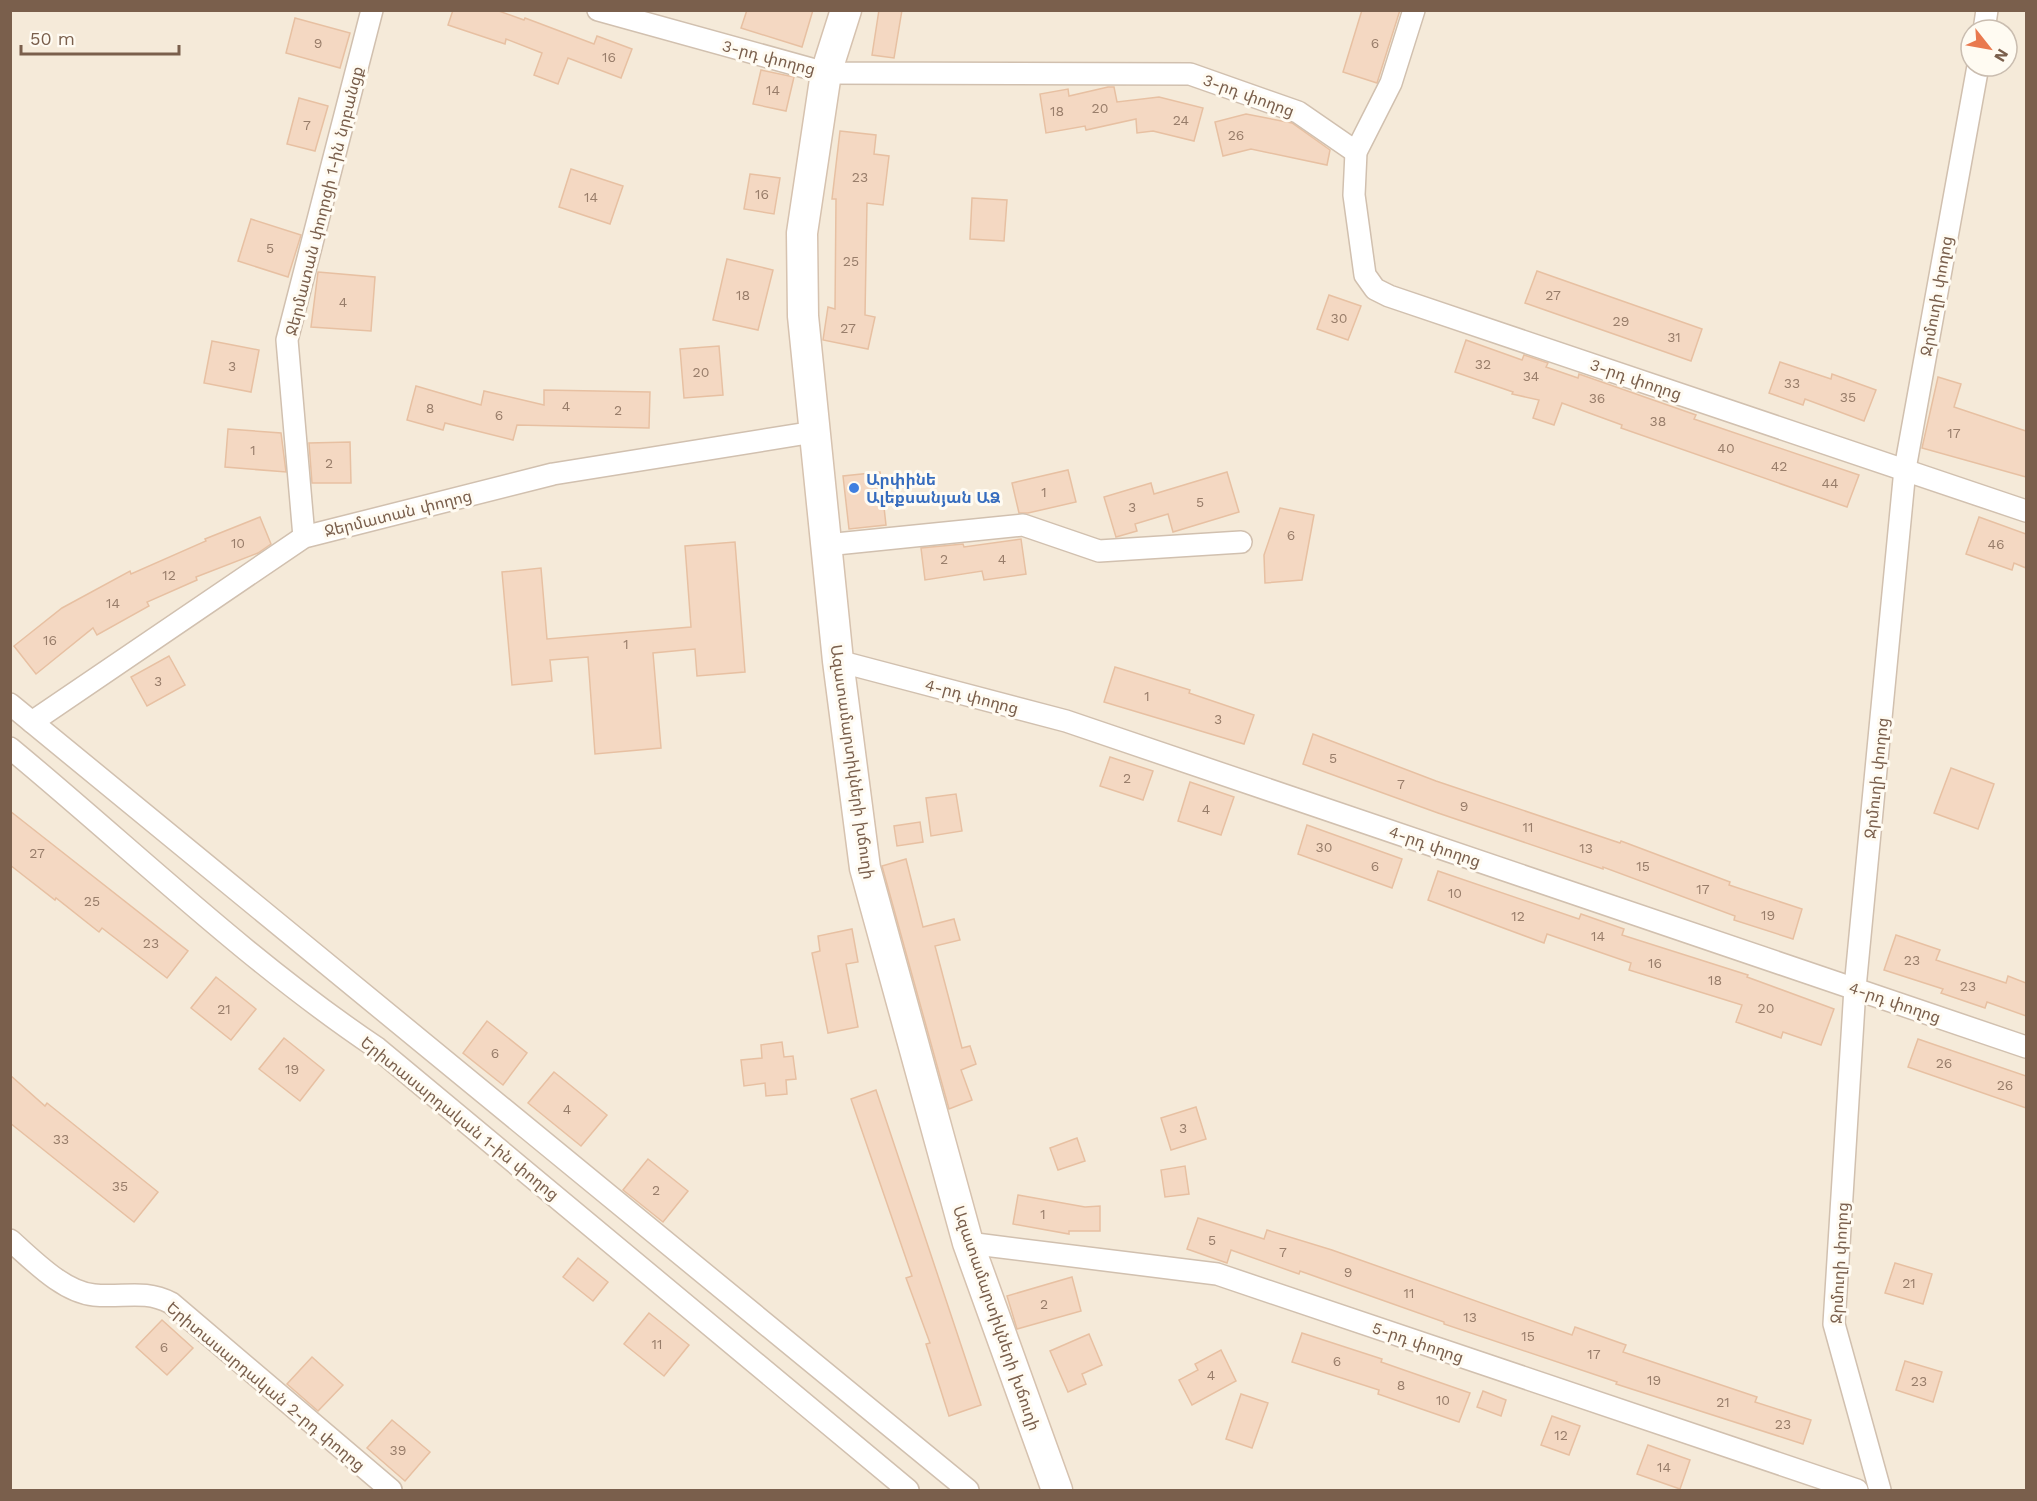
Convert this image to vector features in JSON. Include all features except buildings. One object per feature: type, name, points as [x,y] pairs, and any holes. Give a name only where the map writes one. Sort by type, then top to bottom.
[{"type":"main road","name":"Ազատամարտիկների խճուղի","points":[[846,10],[826,73],[802,233],[803,316],[838,661],[866,868],[968,1243],[1057,1491]]},
{"type":"street","name":"Ջերմատան փողոցի 1-ին նրբանցք","points":[[304,537],[287,340],[372,10]]},
{"type":"street","name":"3-րդ փողոց","points":[[598,10],[826,73],[1190,74],[1298,112],[1356,152],[1354,195],[1365,275],[1375,289],[1389,296],[2026,511]]},
{"type":"street","points":[[1356,152],[1391,83],[1414,10]]},
{"type":"street","name":"Ջրմուղի փողոց","points":[[1880,1491],[1834,1324],[1855,988],[1905,469],[1976,78]]},
{"type":"street","name":"Ջերմատան փողոց","points":[[32,722],[304,537],[553,474],[814,432]]},
{"type":"street","points":[[826,545],[1023,525],[1099,551],[1240,542]]},
{"type":"street","name":"4-րդ փողոց","points":[[838,661],[1066,721],[2026,1047]]},
{"type":"street","points":[[10,704],[968,1491]]},
{"type":"street","name":"Երիտասարդական 1-ին փողոց","points":[[10,748],[123,842],[196,910],[315,1006],[377,1048],[908,1491]]},
{"type":"street","name":"Երիտասարդական 2-րդ փողոց","points":[[10,1240],[54,1279],[92,1295],[155,1295],[171,1303],[391,1491]]},
{"type":"street","name":"5-րդ փողոց","points":[[968,1243],[1217,1274],[1857,1491]]},
{"type":"shaded area","points":[[11,11],[2026,11],[2026,1490],[11,1490]]},
{"type":"place","name":"Արփինե Ալեքսանյան ԱՁ","points":[[854,488]]}]
